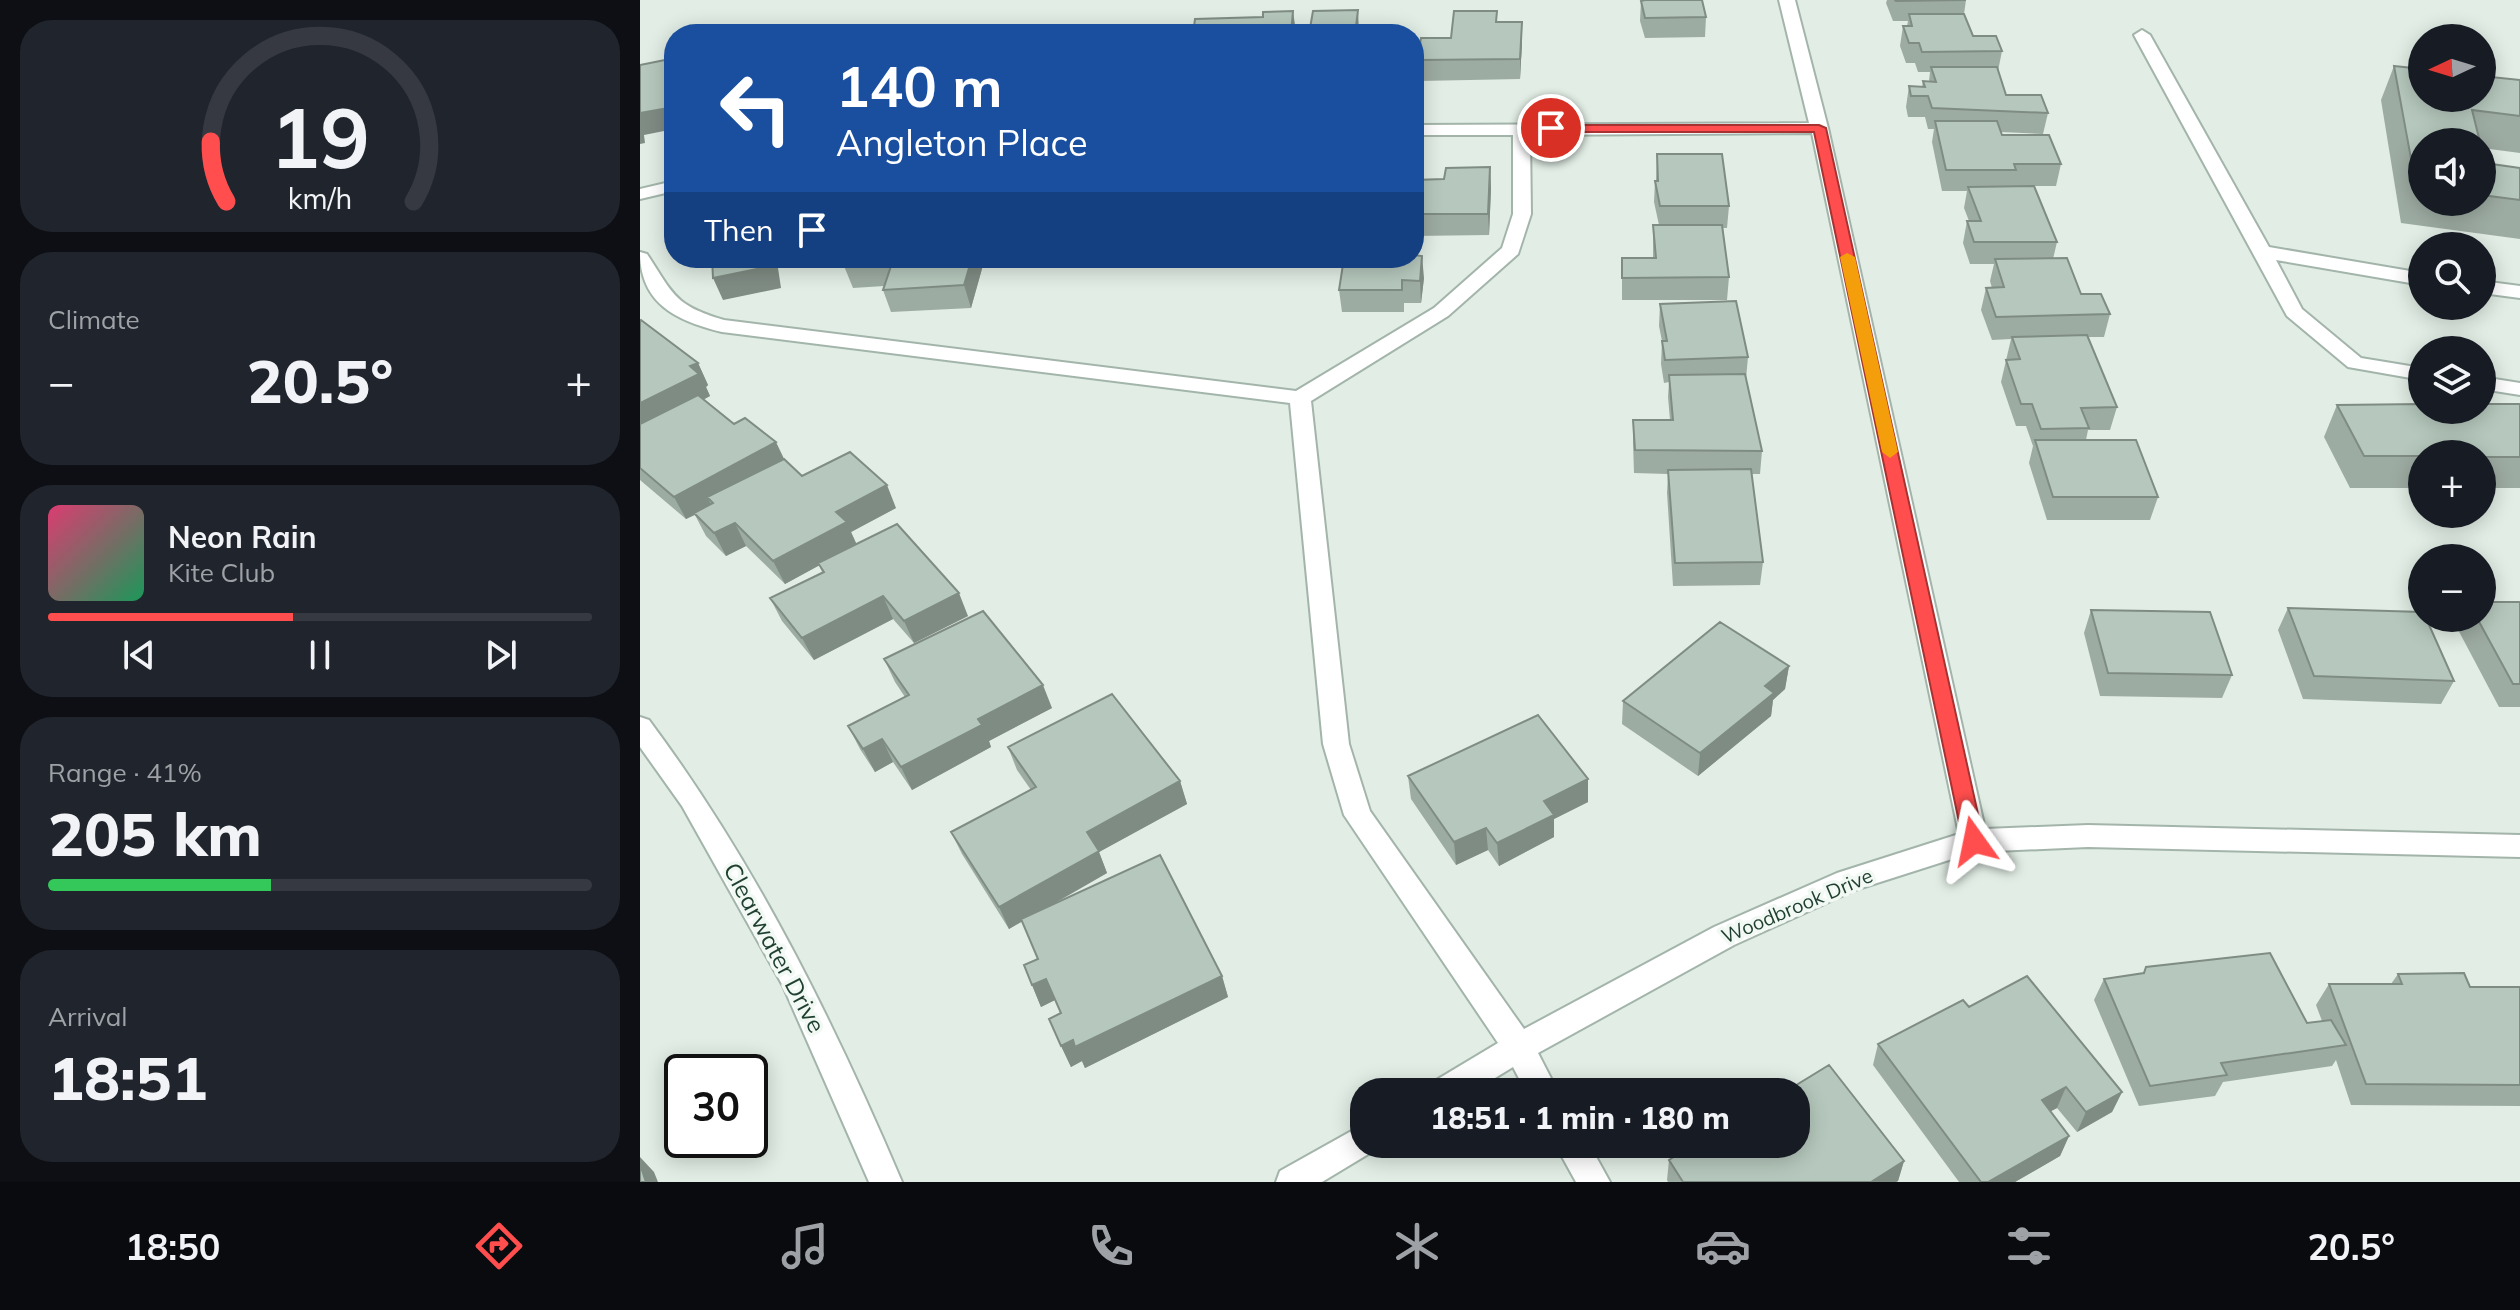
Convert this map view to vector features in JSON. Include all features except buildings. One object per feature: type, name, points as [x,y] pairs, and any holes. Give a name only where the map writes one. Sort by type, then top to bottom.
[{"type":"street","points":[[1787,0],[1819,128],[1974,841]]},
{"type":"street","points":[[2142,35],[2294,312],[2355,363],[2408,372]]},
{"type":"street","points":[[640,258],[664,300],[683,315],[722,326],[1300,398],[1441,312],[1511,250],[1522,214],[1521,128]]},
{"type":"street","points":[[1424,130],[1819,128]]},
{"type":"street","points":[[640,194],[664,188]]},
{"type":"street","points":[[2262,252],[2408,277]]},
{"type":"street","points":[[2496,289],[2520,292]]},
{"type":"street","points":[[2496,385],[2520,389]]},
{"type":"street","points":[[1300,398],[1336,744],[1358,815],[1519,1047],[1535,1078]]},
{"type":"street","name":"Clearwater Drive","points":[[640,727],[692,798],[795,979],[886,1182]]},
{"type":"street","name":"Woodbrook Drive","points":[[1467,1078],[1737,930],[1847,881],[1974,841],[2088,836],[2520,846]]},
{"type":"street","points":[[1292,1182],[1350,1147]]},
{"type":"street","points":[[1579,1158],[1594,1182]]},
{"type":"slow traffic","points":[[1847,257],[1890,452]]},
{"type":"route","points":[[1551,128],[1819,128],[1974,841]]}]
